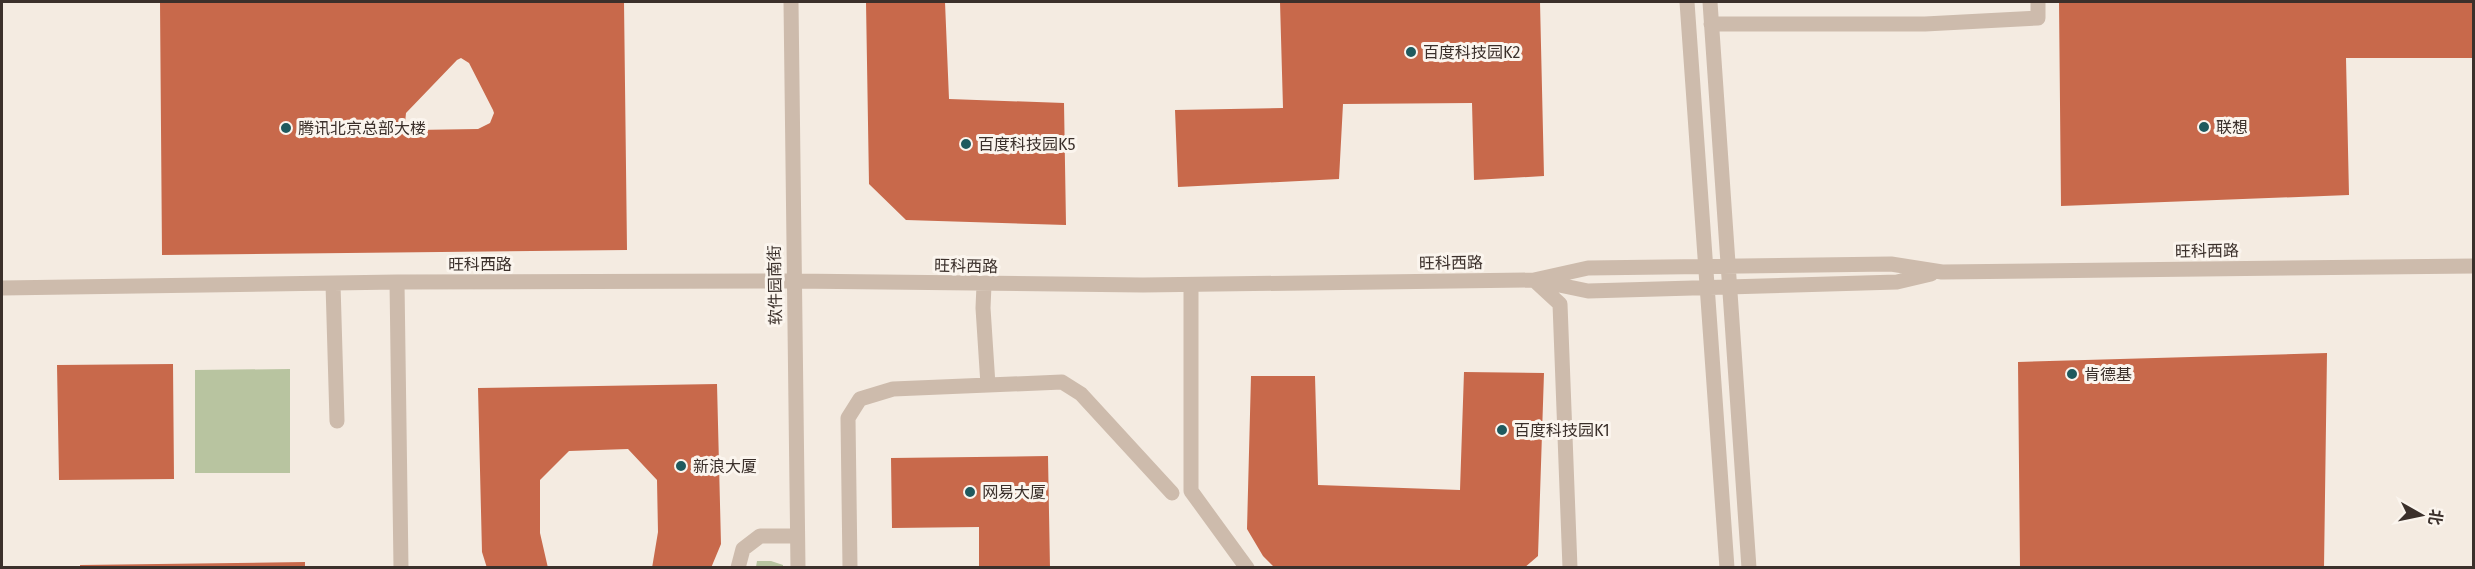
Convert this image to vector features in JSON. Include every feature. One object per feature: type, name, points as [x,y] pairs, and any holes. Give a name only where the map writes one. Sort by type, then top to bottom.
[{"type":"street","name":"软件园南街","points":[[790,2],[798,567]]},
{"type":"street","points":[[1687,2],[1727,567]]},
{"type":"street","points":[[1710,2],[1749,567]]},
{"type":"street","points":[[1711,24],[1925,24],[2038,18],[2038,2]]},
{"type":"street","points":[[1534,280],[1588,268],[1891,264],[1942,272]]},
{"type":"street","name":"旺科西路","points":[[1942,272],[2474,266]]},
{"type":"street","points":[[1534,280],[1588,291],[1897,282],[1942,272]]},
{"type":"street","name":"旺科西路","points":[[2,288],[397,282],[793,281],[984,285],[1191,285],[1534,280]]},
{"type":"street","points":[[1534,280],[1560,304],[1570,567]]},
{"type":"street","points":[[397,282],[401,567]]},
{"type":"street","points":[[333,284],[337,420]]},
{"type":"street","points":[[984,285],[983,308],[988,385]]},
{"type":"street","points":[[1191,285],[1191,491],[1247,567]]},
{"type":"street","points":[[850,567],[848,418],[860,399],[893,388],[1062,382],[1081,394],[1172,493]]},
{"type":"street","points":[[738,567],[743,549],[760,536],[797,536]]},
{"type":"green space","points":[[290,369],[290,473],[195,473],[195,370]]},
{"type":"green space","points":[[757,561],[771,561],[783,567],[756,567]]},
{"type":"building","name":"腾讯北京总部大楼","points":[[160,2],[624,2],[627,250],[162,255]],"holes":[[[461,58],[469,63],[493,110],[490,123],[478,129],[415,130],[409,127],[405,123],[406,113],[457,60]]]},
{"type":"building","name":"百度科技园K5","points":[[866,2],[945,2],[949,99],[1064,103],[1066,225],[906,220],[869,184]]},
{"type":"building","name":"百度科技园K2","points":[[1280,2],[1540,2],[1544,176],[1474,180],[1472,103],[1343,104],[1339,179],[1178,187],[1175,110],[1283,108]]},
{"type":"building","name":"联想","points":[[2059,2],[2474,2],[2474,58],[2346,58],[2349,195],[2061,206]]},
{"type":"building","points":[[2327,353],[2324,568],[2020,568],[2018,362]]},
{"type":"building","points":[[173,364],[174,479],[59,480],[57,365]]},
{"type":"building","name":"百度科技园K1","points":[[1464,372],[1544,373],[1538,556],[1524,568],[1275,568],[1263,556],[1247,529],[1251,376],[1315,376],[1318,485],[1460,490]]},
{"type":"building","name":"新浪大厦","points":[[717,384],[721,544],[711,568],[652,568],[658,532],[657,480],[628,449],[569,451],[540,480],[540,533],[548,568],[487,568],[482,552],[478,388]]},
{"type":"building","name":"网易大厦","points":[[1048,456],[1050,568],[979,568],[979,527],[892,528],[891,458]]},
{"type":"building","points":[[305,562],[305,568],[80,568],[80,565]]},
{"type":"place","name":"百度科技园K2","points":[[1411,52]]},
{"type":"place","name":"联想","points":[[2204,127]]},
{"type":"place","name":"腾讯北京总部大楼","points":[[286,128]]},
{"type":"place","name":"百度科技园K5","points":[[966,144]]},
{"type":"place","name":"肯德基","points":[[2072,374]]},
{"type":"place","name":"百度科技园K1","points":[[1502,430]]},
{"type":"place","name":"新浪大厦","points":[[681,466]]},
{"type":"place","name":"网易大厦","points":[[970,492]]}]
